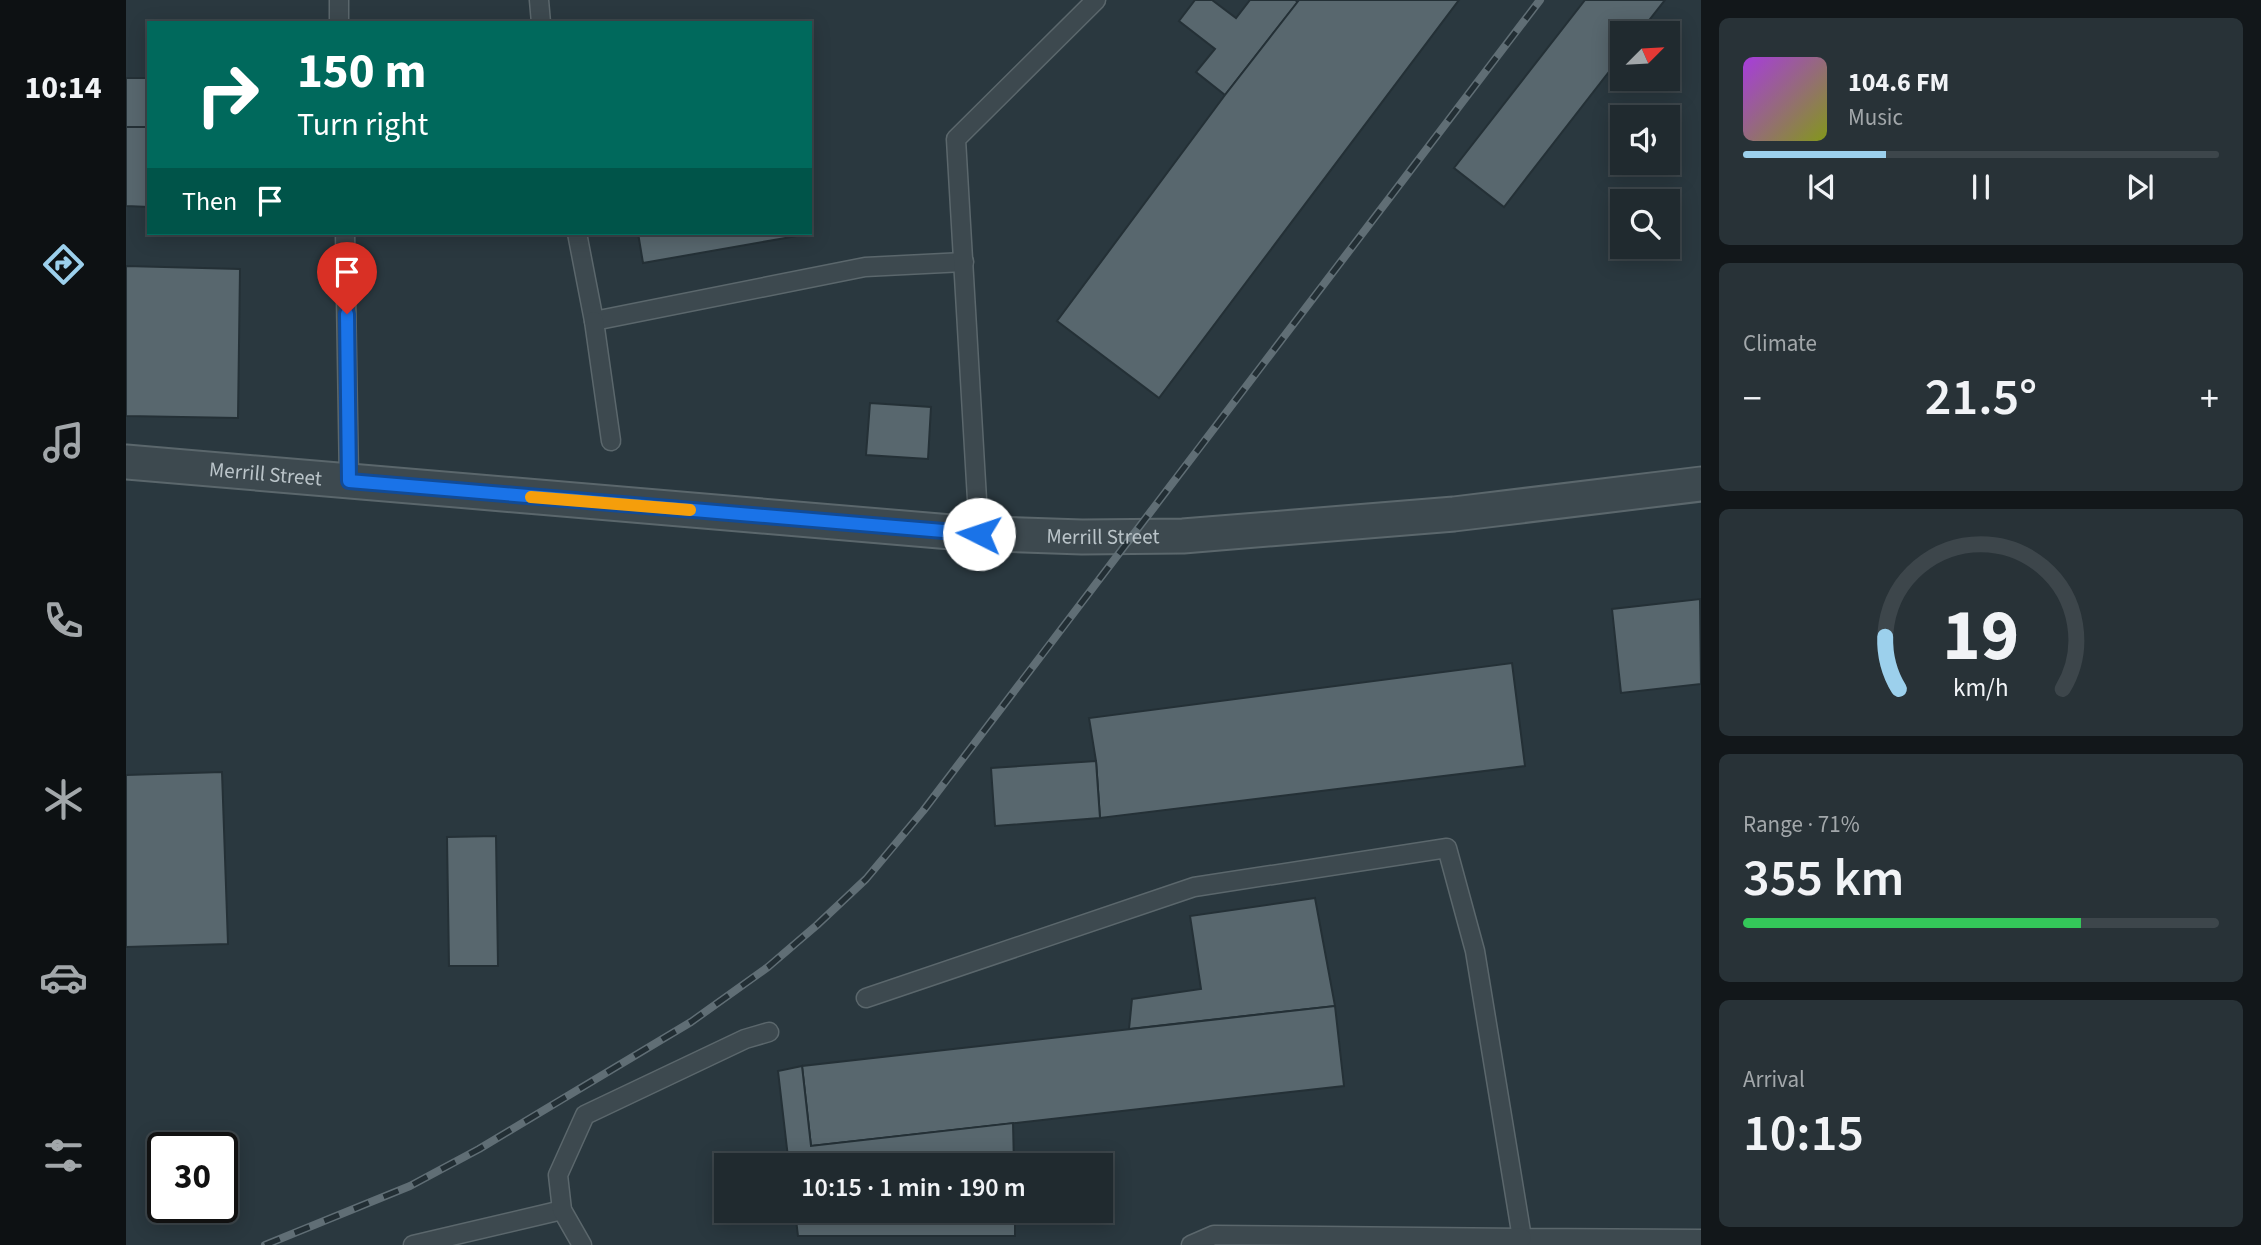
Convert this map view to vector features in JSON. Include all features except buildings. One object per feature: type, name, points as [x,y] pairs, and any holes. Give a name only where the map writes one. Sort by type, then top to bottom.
[{"type":"street","name":"Merrill Street","points":[[126,462],[979,534],[1082,537],[1183,536],[1454,514],[1701,484]]},
{"type":"lane","points":[[339,0],[339,21]]},
{"type":"lane","points":[[539,0],[541,21]]},
{"type":"lane","points":[[979,534],[956,139],[1096,0]]},
{"type":"lane","points":[[345,235],[349,481]]},
{"type":"lane","points":[[577,235],[594,321],[611,441]]},
{"type":"lane","points":[[594,321],[865,267],[964,262]]},
{"type":"lane","points":[[866,999],[1195,887],[1447,848],[1475,951],[1522,1238]]},
{"type":"lane","points":[[582,1245],[562,1210],[558,1175],[584,1115],[745,1040],[769,1032]]},
{"type":"lane","points":[[413,1245],[562,1210]]},
{"type":"lane","points":[[1191,1245],[1214,1235],[1701,1239]]},
{"type":"railway","points":[[265,1245],[410,1186],[479,1149],[691,1022],[768,967],[866,879],[923,811],[1540,0]]},
{"type":"slow traffic","points":[[531,497],[690,510]]},
{"type":"route","points":[[347,314],[351,449],[349,481],[979,534]]}]
